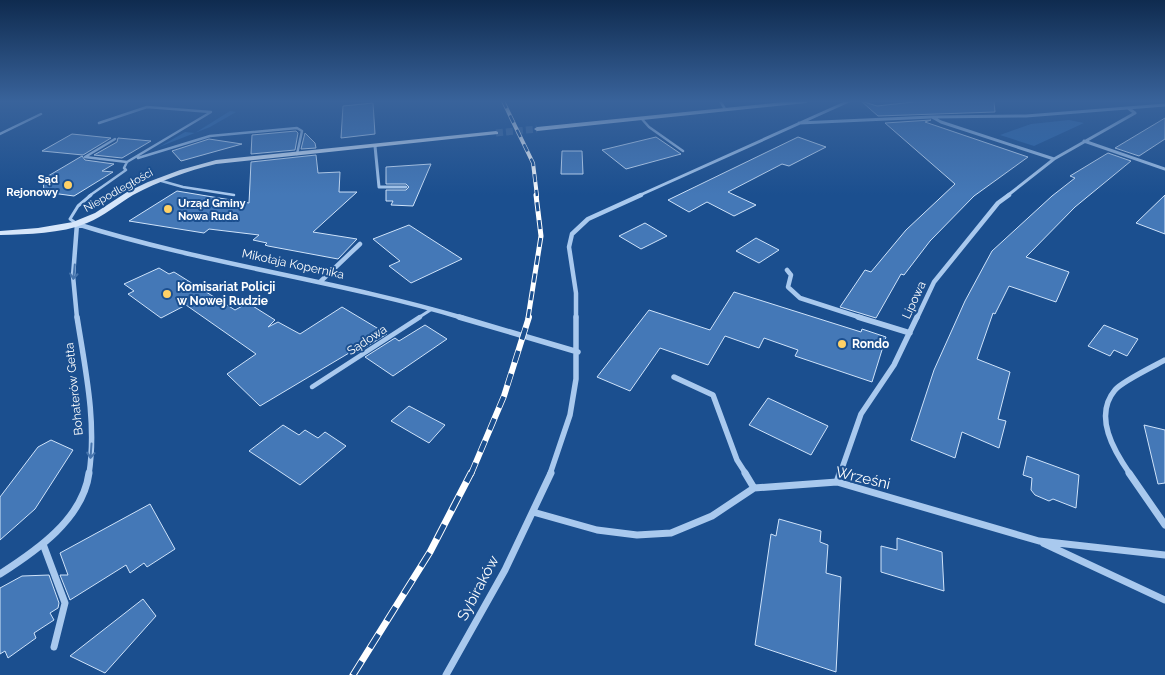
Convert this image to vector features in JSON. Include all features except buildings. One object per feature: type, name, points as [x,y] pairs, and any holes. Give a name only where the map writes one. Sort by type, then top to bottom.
[{"type":"street","name":"Sybiraków","points":[[446,675],[533,512],[558,452],[572,402],[578,352],[576,293],[569,247],[572,234],[588,219],[775,132]]},
{"type":"street","points":[[973,132],[1054,159]]},
{"type":"street","name":"Lipowa","points":[[837,482],[861,414],[894,365],[934,282],[998,203],[1054,159],[1099,132]]},
{"type":"street","name":"Niepodległości","points":[[77,224],[106,210],[127,195],[158,180],[189,168],[216,162],[496,133]]},
{"type":"street","points":[[1084,141],[1165,169]]},
{"type":"street","points":[[376,146],[379,188],[406,187]]},
{"type":"street","name":"Mikołaja Kopernika","points":[[0,233],[38,231],[77,224],[125,240],[321,281],[432,309],[578,352]]},
{"type":"street","name":"Bohaterów Getta","points":[[0,574],[43,544],[72,513],[87,485],[92,449],[91,420],[73,283],[78,243],[77,224]]},
{"type":"street","points":[[321,281],[360,244]]},
{"type":"street","points":[[787,270],[791,275],[788,287],[800,298],[910,333]]},
{"type":"street","points":[[1165,360],[1115,389],[1104,412],[1114,452],[1165,525]]},
{"type":"street","points":[[674,377],[713,395],[737,460],[754,488]]},
{"type":"street","name":"Wrześni","points":[[533,512],[597,530],[637,535],[671,534],[712,516],[754,488],[837,482],[1039,541],[1165,555]]},
{"type":"street","points":[[1039,541],[1165,600]]},
{"type":"street","points":[[43,544],[64,603],[54,647]]},
{"type":"lane","points":[[77,224],[70,219],[71,213],[82,202],[126,170],[124,168],[127,162],[177,132]]},
{"type":"lane","points":[[115,139],[85,158],[127,162],[210,136],[246,132]]},
{"type":"lane","points":[[297,154],[301,132]]},
{"type":"lane","points":[[657,132],[683,151]]},
{"type":"lane","points":[[158,180],[182,187],[234,195]]},
{"type":"lane","name":"Sądowa","points":[[312,387],[432,309]]},
{"type":"shaded area","points":[[184,132],[195,133],[159,147]]},
{"type":"shaded area","points":[[1007,132],[1063,132],[1034,146],[1000,135]]},
{"type":"tunnel","points":[[496,133],[501,132]]},
{"type":"railway","points":[[518,132],[533,163],[537,196]]},
{"type":"railway","points":[[528,318],[541,236],[536,195]]},
{"type":"railway","points":[[471,474],[504,396],[529,317]]},
{"type":"railway","points":[[353,675],[430,552],[471,473]]},
{"type":"place","name":"Sąd Rejonowy","points":[[68,185]]},
{"type":"place","name":"Urząd Gminy Nowa Ruda","points":[[168,209]]},
{"type":"place","name":"Komisariat Policji w Nowej Rudzie","points":[[167,294]]},
{"type":"place","name":"Rondo","points":[[842,344]]}]
